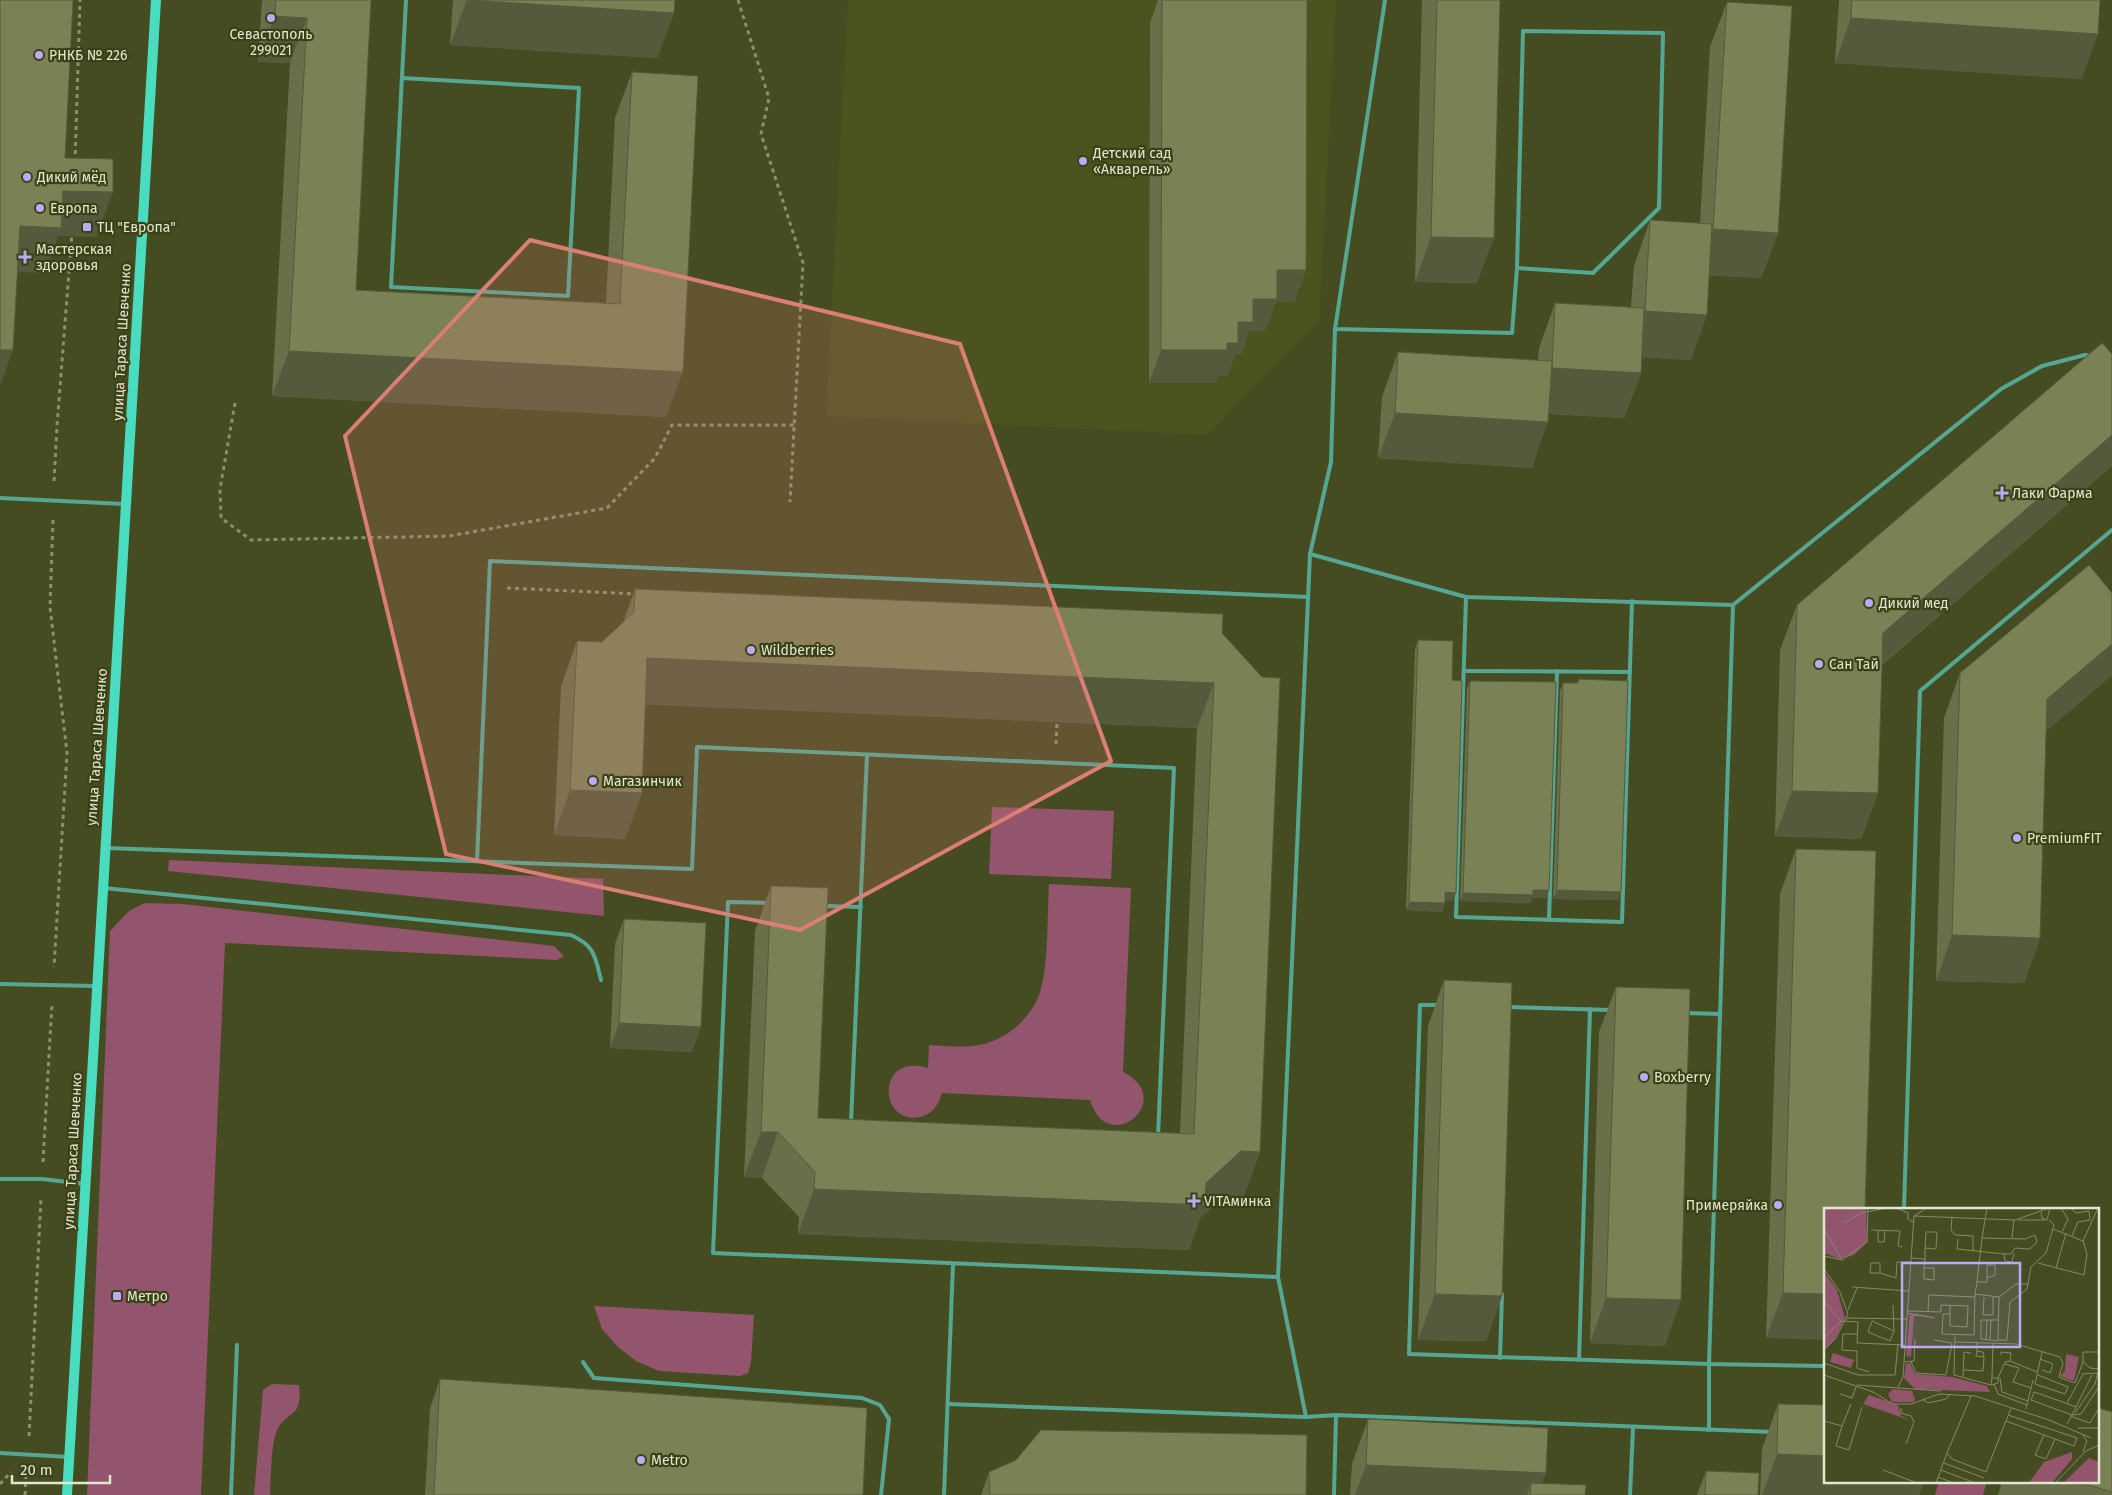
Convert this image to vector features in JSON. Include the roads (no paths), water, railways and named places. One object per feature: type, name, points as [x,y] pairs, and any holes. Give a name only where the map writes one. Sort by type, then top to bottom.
[{"type":"main road","name":"улица Тараса Шевченко","points":[[67,1495],[104,848],[156,0]]},
{"type":"lane","points":[[402,78],[579,88],[568,296],[391,287],[406,0]]},
{"type":"lane","points":[[1306,1418],[1278,1277],[1310,554],[1331,462],[1335,329],[1385,0]]},
{"type":"lane","points":[[1335,329],[1512,333],[1517,268],[1523,31],[1663,34],[1659,208],[1593,273],[1517,268]]},
{"type":"lane","points":[[1310,554],[1466,596],[1733,605],[2000,389],[2042,366],[2085,355],[2094,356]]},
{"type":"lane","points":[[0,498],[126,504]]},
{"type":"lane","points":[[1904,1208],[1920,691],[2112,530]]},
{"type":"lane","points":[[476,861],[490,561],[1308,597]]},
{"type":"lane","points":[[1466,596],[1456,917],[1550,920],[1622,922],[1632,601]]},
{"type":"lane","points":[[1708,1430],[1708,1364],[1733,605]]},
{"type":"lane","points":[[1464,670],[1630,672]]},
{"type":"lane","points":[[1550,920],[1557,671]]},
{"type":"lane","points":[[104,848],[692,868],[697,747],[1174,768],[1158,1140]]},
{"type":"lane","points":[[851,1126],[867,755]]},
{"type":"lane","points":[[102,888],[571,936],[585,942],[593,951],[601,980]]},
{"type":"lane","points":[[775,903],[728,902],[713,1253],[1278,1277]]},
{"type":"lane","points":[[822,906],[861,907]]},
{"type":"lane","points":[[0,984],[96,986]]},
{"type":"lane","points":[[1447,1005],[1420,1004],[1409,1354],[1824,1366]]},
{"type":"lane","points":[[1502,1007],[1620,1010]]},
{"type":"lane","points":[[1510,1017],[1511,1007]]},
{"type":"lane","points":[[1579,1360],[1590,1010]]},
{"type":"lane","points":[[1680,1012],[1720,1014]]},
{"type":"lane","points":[[0,1179],[42,1179],[84,1184]]},
{"type":"lane","points":[[944,1495],[952,1264]]},
{"type":"lane","points":[[1500,1358],[1502,1290]]},
{"type":"lane","points":[[231,1495],[237,1345]]},
{"type":"lane","points":[[583,1362],[594,1378],[862,1398],[880,1406],[889,1418],[881,1495]]},
{"type":"lane","points":[[948,1404],[1306,1418],[1336,1415],[1633,1428],[1777,1432]]},
{"type":"lane","points":[[1334,1495],[1336,1415]]},
{"type":"lane","points":[[1630,1495],[1633,1428]]},
{"type":"lane","points":[[0,1453],[69,1457]]},
{"type":"place","name":"Севастополь 299021","points":[[271,18]]},
{"type":"place","name":"РНКБ № 226","points":[[39,55]]},
{"type":"place","name":"Детский сад «Акварель»","points":[[1083,161]]},
{"type":"place","name":"Дикий мёд","points":[[27,177]]},
{"type":"place","name":"Европа","points":[[40,208]]},
{"type":"place","name":"ТЦ \"Европа\"","points":[[87,227]]},
{"type":"place","name":"Мастерская здоровья","points":[[25,257]]},
{"type":"place","name":"Лаки Фарма","points":[[2002,493]]},
{"type":"place","name":"Дикий мед","points":[[1869,603]]},
{"type":"place","name":"Wildberries","points":[[751,650]]},
{"type":"place","name":"Сан Тай","points":[[1819,664]]},
{"type":"place","name":"Магазинчик","points":[[593,781]]},
{"type":"place","name":"PremiumFIT","points":[[2017,838]]},
{"type":"place","name":"Boxberry","points":[[1644,1077]]},
{"type":"place","name":"VITAминка","points":[[1194,1201]]},
{"type":"place","name":"Примеряйка","points":[[1778,1205]]},
{"type":"place","name":"Метро","points":[[117,1296]]},
{"type":"place","name":"Metro","points":[[641,1460]]}]
